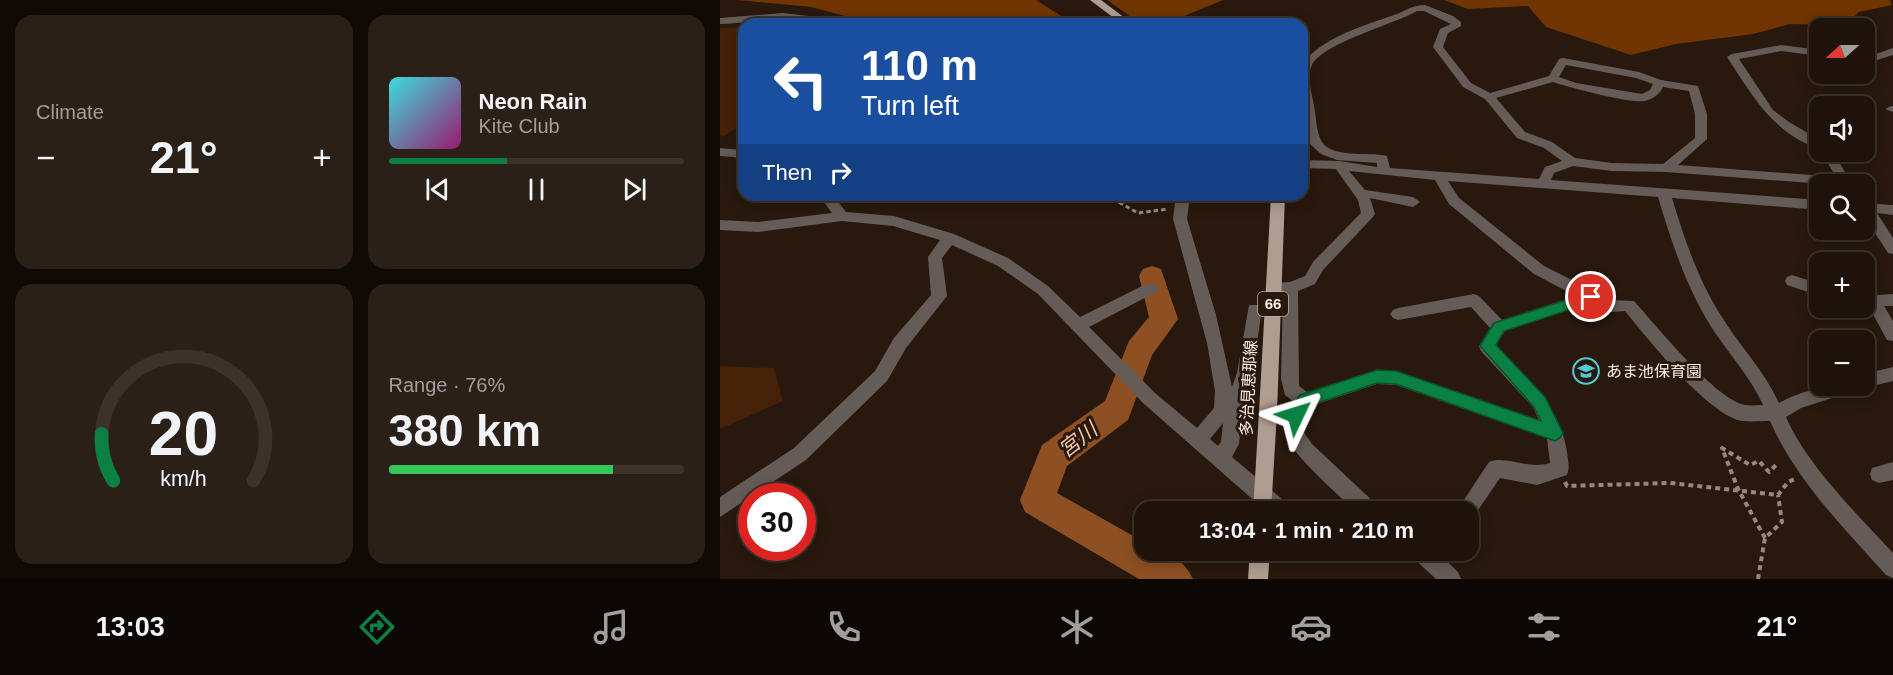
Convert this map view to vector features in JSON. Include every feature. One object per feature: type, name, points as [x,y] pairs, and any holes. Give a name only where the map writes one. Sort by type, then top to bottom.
[{"type":"main road","points":[[1095,0],[1120,18]]},
{"type":"main road","name":"多治見恵那線","points":[[1263,501],[1278,201]]},
{"type":"main road","points":[[1258,579],[1259,561]]},
{"type":"street","points":[[1308,63],[1318,52],[1378,22],[1399,17],[1413,4],[1425,8],[1450,18],[1458,24],[1444,31],[1438,47],[1441,53],[1458,69],[1467,85],[1489,97],[1521,135],[1548,145],[1572,162]]},
{"type":"street","points":[[772,18],[798,15],[808,18]]},
{"type":"street","points":[[720,21],[738,22]]},
{"type":"street","points":[[1809,52],[1781,48],[1732,57],[1769,112],[1785,125],[1809,139]]},
{"type":"street","points":[[1875,58],[1893,51]]},
{"type":"street","points":[[1553,78],[1563,61],[1639,75],[1659,83],[1694,88],[1699,101],[1703,127],[1701,139],[1666,168]]},
{"type":"street","points":[[1489,97],[1553,78],[1574,86],[1643,98],[1655,92],[1659,83]]},
{"type":"street","points":[[1308,103],[1314,141],[1325,151],[1341,157],[1383,159],[1384,172]]},
{"type":"street","points":[[720,152],[738,154]]},
{"type":"street","points":[[1544,183],[1549,170],[1572,162],[1612,167],[1666,168],[1824,180],[1837,177],[1839,172],[1833,162]]},
{"type":"street","points":[[1308,164],[1809,204]]},
{"type":"street","points":[[1274,287],[1292,288],[1310,280],[1318,266],[1359,226],[1368,214],[1367,203],[1344,175],[1340,165]]},
{"type":"street","points":[[1438,175],[1454,201],[1539,270],[1611,306],[1629,305],[1683,368],[1725,404],[1742,413],[1777,413],[1796,402],[1816,396]]},
{"type":"street","points":[[1362,195],[1370,194],[1413,201]]},
{"type":"street","points":[[1664,194],[1681,244],[1722,332],[1747,364],[1777,413],[1786,437],[1844,514],[1893,568]]},
{"type":"street","points":[[831,201],[842,216]]},
{"type":"street","points":[[1182,201],[1180,219],[1222,373],[1223,403],[1220,414],[1199,439]]},
{"type":"street","points":[[1875,209],[1893,210]]},
{"type":"street","points":[[720,225],[758,227],[842,216],[894,221],[950,238],[1003,262],[1043,290],[1149,398],[1270,501]]},
{"type":"street","points":[[1875,223],[1893,249]]},
{"type":"street","points":[[720,508],[800,454],[881,376],[900,343],[939,296],[935,257],[950,238]]},
{"type":"street","points":[[1792,281],[1809,286]]},
{"type":"street","points":[[1079,325],[1151,288]]},
{"type":"street","points":[[1292,288],[1289,379],[1292,390],[1305,400]]},
{"type":"street","points":[[1473,501],[1496,468],[1537,476],[1560,469],[1555,433],[1539,402],[1487,346],[1499,327],[1591,297]]},
{"type":"street","points":[[1398,314],[1474,300],[1499,327]]},
{"type":"street","points":[[1875,302],[1893,300]]},
{"type":"street","points":[[1221,458],[1230,444],[1234,404],[1245,373],[1254,309],[1273,309]]},
{"type":"street","points":[[1875,310],[1893,335]]},
{"type":"street","points":[[1875,378],[1893,374]]},
{"type":"street","points":[[1359,501],[1306,450],[1294,433],[1296,415],[1305,400],[1377,377],[1396,378],[1555,433]]},
{"type":"street","points":[[1431,561],[1451,579]]},
{"type":"path","points":[[1117,201],[1138,213],[1182,201]]},
{"type":"path","points":[[1765,538],[1738,489],[1722,448],[1750,465],[1759,461],[1769,471],[1776,465]]},
{"type":"path","points":[[1560,469],[1567,486],[1670,483],[1778,495]]},
{"type":"path","points":[[1758,579],[1765,538],[1782,522],[1778,495],[1788,482],[1812,471]]},
{"type":"shaded area","points":[[737,0],[1036,0],[1064,18],[852,18],[811,7]]},
{"type":"shaded area","points":[[1107,0],[1223,0],[1180,18],[1132,18]]},
{"type":"shaded area","points":[[1444,0],[1890,0],[1892,5],[1859,12],[1852,18],[1809,18],[1809,24],[1790,24],[1753,34],[1676,44],[1631,55],[1546,27],[1528,6],[1468,9]]},
{"type":"shaded area","points":[[738,27],[738,127],[724,136],[720,135],[720,28]]},
{"type":"shaded area","points":[[720,366],[774,368],[783,401],[720,429]]},
{"type":"waterway","name":"宮川","points":[[1152,276],[1164,319],[1139,349],[1117,410],[1054,456],[1037,500],[1174,579]]},
{"type":"place","name":"あま池保育園","points":[[1586,371]]},
{"type":"route","points":[[1296,415],[1305,400],[1377,377],[1396,378],[1555,433],[1539,402],[1487,346],[1499,327],[1591,297]]}]
